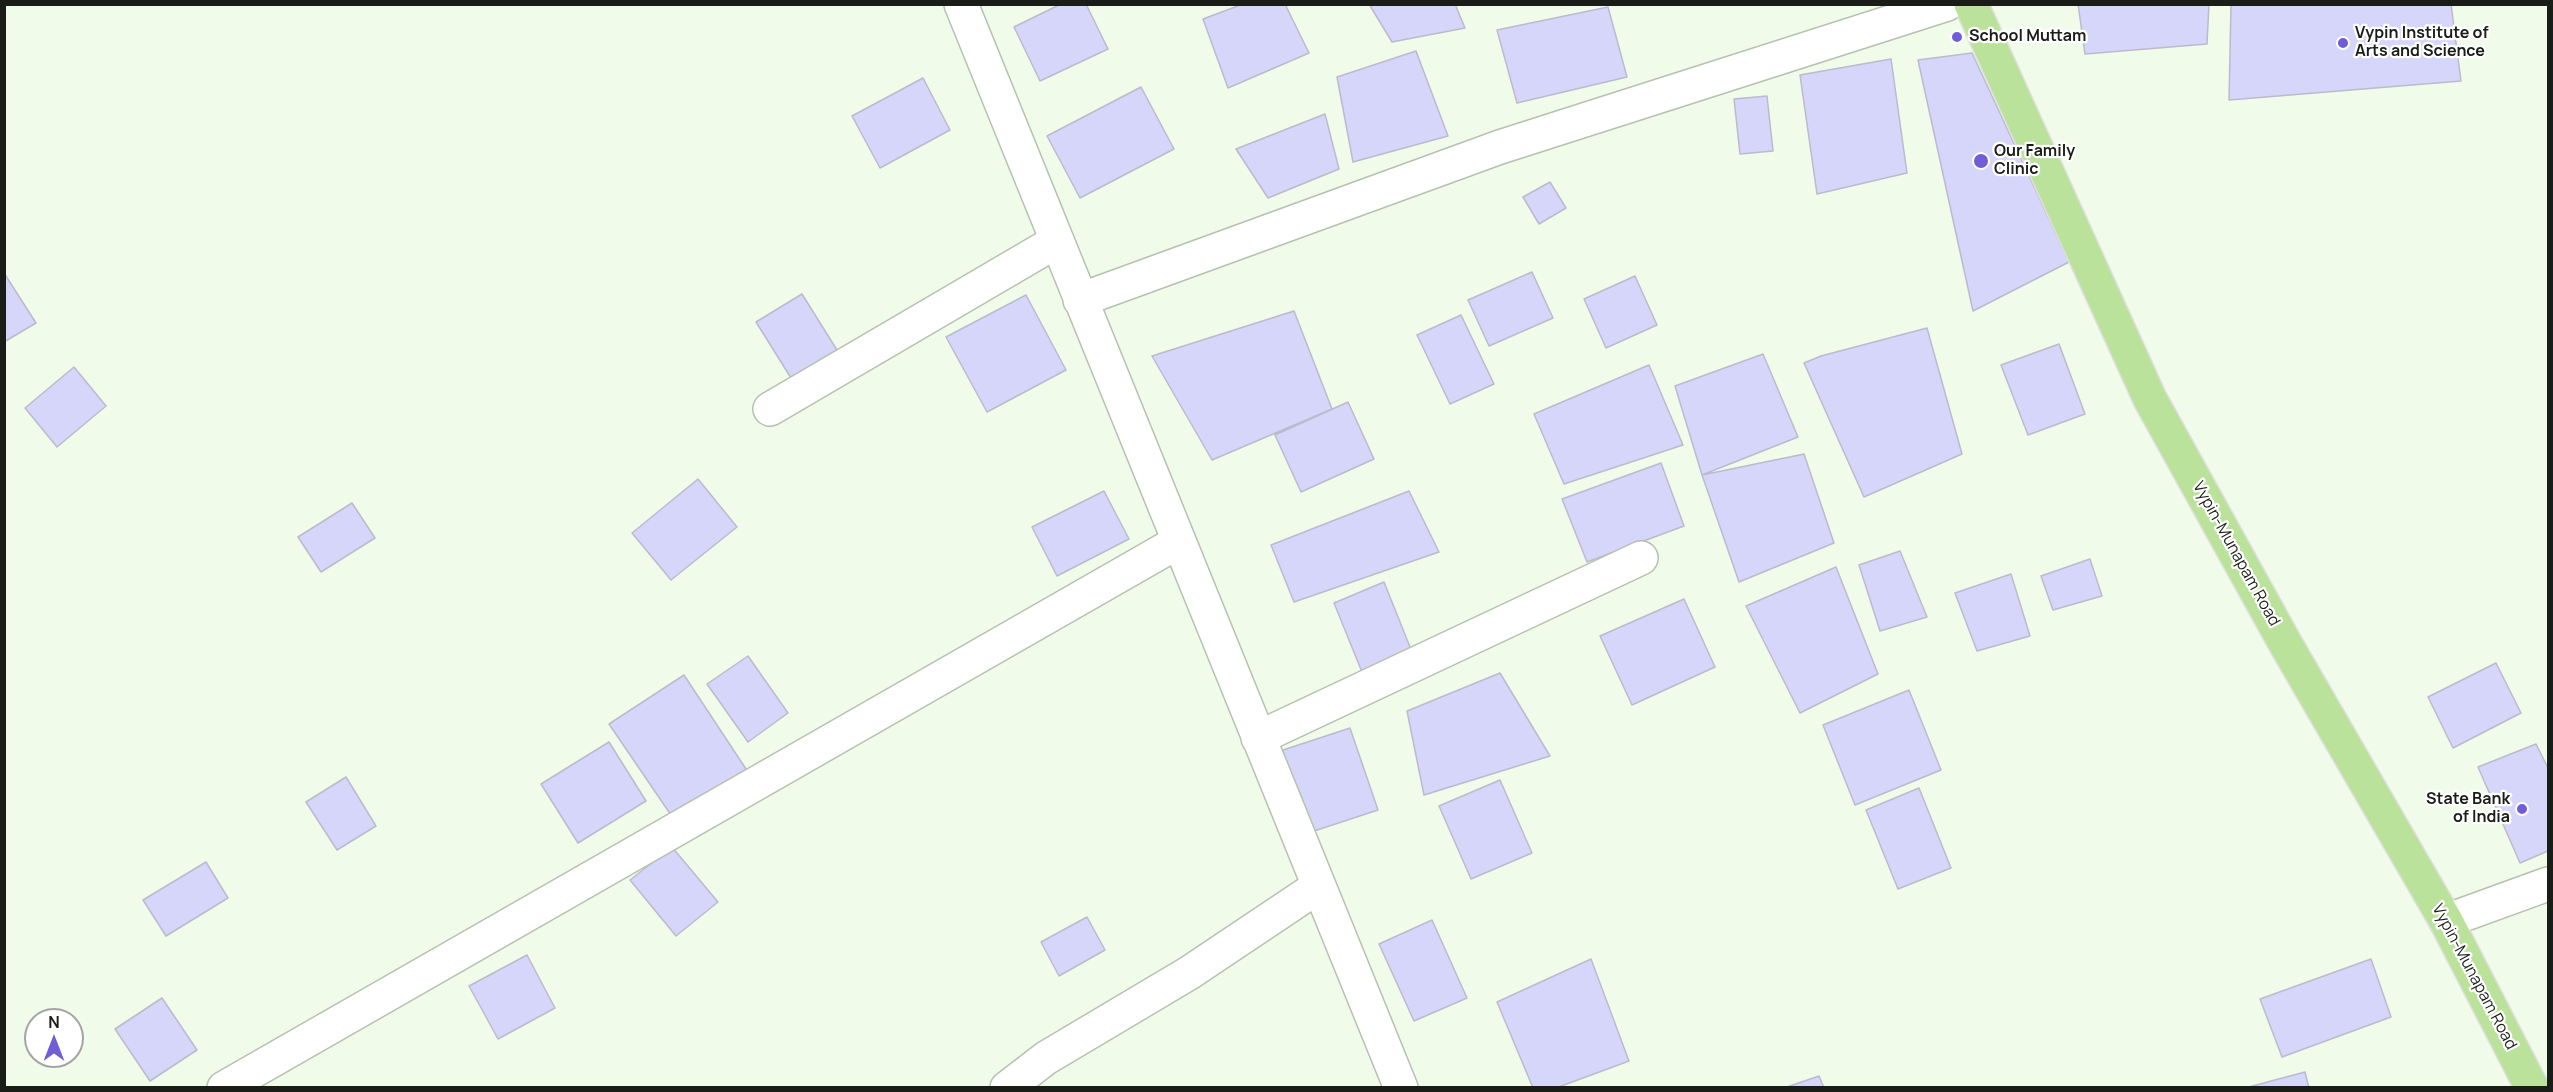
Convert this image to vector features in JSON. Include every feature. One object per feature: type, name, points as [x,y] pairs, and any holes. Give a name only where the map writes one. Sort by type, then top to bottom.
[{"type":"main road","name":"Vypin-Munapam Road","points":[[1971,4],[2151,399],[2291,654],[2446,921],[2532,1088]]},
{"type":"street","points":[[961,4],[1401,1088]]},
{"type":"street","points":[[1080,300],[1500,147],[1947,4]]},
{"type":"street","points":[[770,409],[1057,241]]},
{"type":"street","points":[[230,1086],[1178,542]]},
{"type":"street","points":[[1258,738],[1641,558]]},
{"type":"street","points":[[2446,921],[2548,884]]},
{"type":"street","points":[[1007,1088],[1046,1058],[1189,973],[1318,886]]},
{"type":"building","points":[[1061,4],[1086,4],[1108,49],[1040,81],[1014,27]]},
{"type":"building","points":[[1243,4],[1285,4],[1309,53],[1228,88],[1203,19]]},
{"type":"building","points":[[1369,4],[1455,4],[1465,28],[1392,42]]},
{"type":"building","points":[[2078,4],[2209,4],[2207,44],[2085,54]]},
{"type":"building","name":"Vypin Institute of Arts and Science","points":[[2231,4],[2451,4],[2461,81],[2229,100]]},
{"type":"building","points":[[1608,7],[1627,77],[1517,103],[1497,30]]},
{"type":"building","points":[[1416,51],[1448,136],[1353,162],[1337,77]]},
{"type":"building","name":"Our Family Clinic","points":[[1972,53],[2069,262],[1973,311],[1918,60]]},
{"type":"building","points":[[1891,59],[1907,173],[1817,194],[1800,75]]},
{"type":"building","points":[[923,78],[950,130],[880,168],[852,116]]},
{"type":"building","points":[[1141,87],[1174,149],[1080,198],[1047,136]]},
{"type":"building","points":[[1767,96],[1773,151],[1740,154],[1734,99]]},
{"type":"building","points":[[1325,114],[1339,169],[1268,198],[1236,149]]},
{"type":"building","points":[[1550,182],[1566,208],[1539,224],[1523,197]]},
{"type":"building","points":[[1532,272],[1553,318],[1489,346],[1468,300]]},
{"type":"building","points":[[4,273],[36,323],[4,342]]},
{"type":"building","points":[[1635,276],[1657,325],[1606,348],[1584,299]]},
{"type":"building","points":[[802,294],[837,350],[791,378],[756,322]]},
{"type":"building","points":[[1026,295],[1066,370],[987,412],[946,337]]},
{"type":"building","points":[[1294,311],[1332,409],[1212,460],[1152,356]]},
{"type":"building","points":[[1461,315],[1494,384],[1450,404],[1417,335]]},
{"type":"building","points":[[1927,328],[1962,454],[1864,497],[1804,363],[1821,356]]},
{"type":"building","points":[[2059,344],[2085,414],[2028,435],[2001,365]]},
{"type":"building","points":[[1763,354],[1798,437],[1702,475],[1675,386]]},
{"type":"building","points":[[1649,365],[1683,445],[1564,484],[1534,414]]},
{"type":"building","points":[[74,367],[106,406],[57,447],[25,408]]},
{"type":"building","points":[[1348,402],[1374,459],[1301,492],[1275,435]]},
{"type":"building","points":[[1804,454],[1834,543],[1739,582],[1702,475]]},
{"type":"building","points":[[1661,463],[1684,526],[1587,562],[1562,499]]},
{"type":"building","points":[[698,479],[737,527],[671,580],[632,533]]},
{"type":"building","points":[[1104,491],[1129,539],[1057,576],[1032,527]]},
{"type":"building","points":[[1409,491],[1439,552],[1294,602],[1271,545]]},
{"type":"building","points":[[352,503],[375,538],[321,572],[298,537]]},
{"type":"building","points":[[1900,551],[1927,617],[1880,631],[1859,565]]},
{"type":"building","points":[[2090,559],[2102,596],[2053,610],[2041,576]]},
{"type":"building","points":[[1836,567],[1878,674],[1800,713],[1746,606]]},
{"type":"building","points":[[2011,574],[2030,636],[1977,651],[1955,593]]},
{"type":"building","points":[[1384,582],[1412,652],[1362,672],[1334,603]]},
{"type":"building","points":[[1684,599],[1715,667],[1632,705],[1600,636]]},
{"type":"building","points":[[748,656],[788,713],[748,742],[707,684]]},
{"type":"building","points":[[2496,663],[2521,713],[2453,748],[2428,697]]},
{"type":"building","points":[[1500,673],[1550,756],[1424,795],[1407,711]]},
{"type":"building","points":[[684,675],[748,772],[675,821],[609,724]]},
{"type":"building","points":[[1909,690],[1941,770],[1855,805],[1823,725]]},
{"type":"building","points":[[1350,728],[1378,810],[1302,835],[1274,753]]},
{"type":"building","points":[[609,742],[646,801],[578,843],[541,784]]},
{"type":"building","name":"State Bank of India","points":[[2536,744],[2548,768],[2548,851],[2520,863],[2478,767]]},
{"type":"building","points":[[346,777],[376,826],[337,850],[306,802]]},
{"type":"building","points":[[1500,780],[1532,853],[1471,879],[1439,806]]},
{"type":"building","points":[[1919,788],[1951,868],[1898,889],[1866,810]]},
{"type":"building","points":[[672,847],[718,902],[676,936],[630,880]]},
{"type":"building","points":[[206,862],[228,898],[166,936],[143,900]]},
{"type":"building","points":[[1087,917],[1105,950],[1059,976],[1041,942]]},
{"type":"building","points":[[1432,920],[1467,998],[1414,1021],[1379,944]]},
{"type":"building","points":[[527,955],[555,1008],[498,1039],[469,986]]},
{"type":"building","points":[[1591,959],[1629,1061],[1556,1088],[1533,1088],[1497,1002]]},
{"type":"building","points":[[2371,959],[2391,1017],[2282,1057],[2260,999]]},
{"type":"building","points":[[162,998],[197,1050],[150,1081],[115,1029]]},
{"type":"building","points":[[2305,1072],[2309,1088],[2245,1088]]},
{"type":"building","points":[[1819,1076],[1824,1088],[1784,1088]]},
{"type":"place","name":"School Muttam","points":[[1957,37]]},
{"type":"place","name":"Vypin Institute of Arts and Science","points":[[2343,43]]},
{"type":"place","name":"Our Family Clinic","points":[[1981,161]]},
{"type":"place","name":"State Bank of India","points":[[2522,809]]}]
